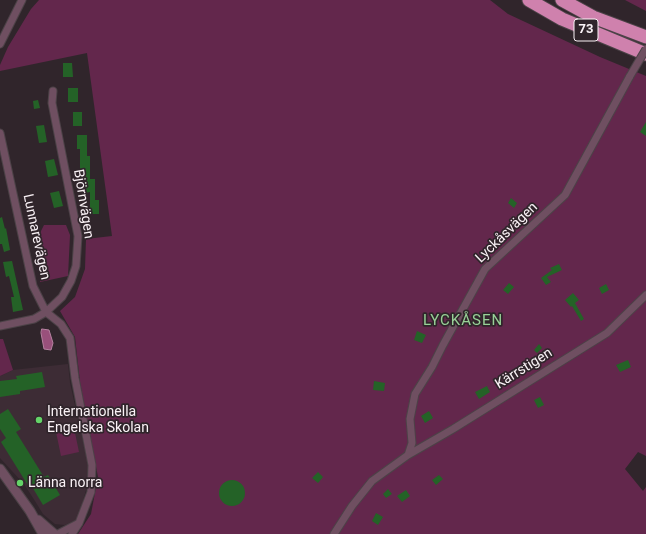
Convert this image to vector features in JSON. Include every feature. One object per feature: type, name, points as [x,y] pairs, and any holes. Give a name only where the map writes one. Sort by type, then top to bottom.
[{"type":"highway","name":"73","points":[[529,0],[562,19],[646,54]]},
{"type":"highway","name":"73","points":[[562,0],[593,17],[646,38]]},
{"type":"street","points":[[0,44],[22,0]]},
{"type":"street","name":"Lyckåsvägen","points":[[408,455],[412,443],[409,422],[415,394],[432,368],[443,345],[486,269],[565,195],[646,49]]},
{"type":"street","name":"Björnvägen","points":[[0,326],[34,319],[46,312],[62,297],[71,281],[76,266],[78,236],[52,103],[53,90]]},
{"type":"street","name":"Lunnarevägen","points":[[0,133],[33,286],[46,312],[61,324],[70,338],[75,378],[92,465],[91,492],[79,523],[72,534]]},
{"type":"street","name":"Kärrstigen","points":[[408,455],[454,429],[607,333],[646,295]]},
{"type":"street","points":[[334,534],[352,506],[372,481],[408,455]]},
{"type":"street","points":[[0,469],[30,512],[43,534]]},
{"type":"street","points":[[30,512],[53,534],[58,534],[79,523]]},
{"type":"shaded area","points":[[39,0],[490,0],[508,14],[600,57],[646,76],[646,456],[638,452],[625,469],[643,491],[646,487],[646,534],[78,534],[91,514],[98,477],[80,382],[75,337],[60,311],[75,297],[85,269],[86,239],[112,236],[87,53],[0,71],[0,65],[8,47],[31,9]]},
{"type":"shaded area","points":[[625,0],[646,0],[646,11]]},
{"type":"shaded area","points":[[44,225],[66,225],[70,235],[68,276],[40,282],[40,272],[35,260],[37,239]]},
{"type":"shaded area","points":[[42,329],[49,330],[53,343],[51,350],[44,349],[41,333]]},
{"type":"shaded area","points":[[0,339],[3,339],[13,370],[0,376]]},
{"type":"shaded area","name":"Internationella Engelska Skolan","points":[[68,364],[70,383],[88,464],[86,490],[78,519],[65,525],[55,524],[43,514],[24,484],[0,458],[0,376],[13,370]]},
{"type":"shaded area","points":[[74,428],[79,452],[61,456],[56,432]]},
{"type":"building","points":[[63,63],[72,63],[73,77],[63,77]]},
{"type":"building","points":[[68,88],[78,88],[78,102],[68,102]]},
{"type":"building","points":[[38,100],[40,108],[34,109],[33,101]]},
{"type":"building","points":[[73,112],[82,112],[82,126],[73,126]]},
{"type":"building","points":[[646,122],[646,136],[640,132]]},
{"type":"building","points":[[44,125],[47,142],[39,143],[36,126]]},
{"type":"building","points":[[77,135],[87,135],[87,156],[90,156],[90,179],[95,179],[95,200],[99,200],[99,214],[90,214],[90,192],[85,193],[85,170],[80,170],[80,149],[77,149]]},
{"type":"building","points":[[54,159],[58,175],[48,177],[45,161]]},
{"type":"building","points":[[59,191],[63,206],[54,208],[50,193]]},
{"type":"building","points":[[511,198],[517,203],[514,208],[508,203]]},
{"type":"building","points":[[2,217],[5,229],[6,228],[10,250],[4,252],[2,244],[0,244],[0,218]]},
{"type":"building","points":[[12,261],[23,310],[13,312],[11,297],[14,297],[9,276],[6,277],[3,262]]},
{"type":"building","points":[[559,264],[562,270],[547,277],[551,282],[546,285],[541,278],[552,270],[550,268]]},
{"type":"building","points":[[509,283],[514,287],[508,294],[503,290]]},
{"type":"building","points":[[606,284],[609,290],[602,294],[599,288]]},
{"type":"building","points":[[573,293],[579,300],[575,303],[584,319],[581,321],[572,306],[571,307],[565,300]]},
{"type":"building","points":[[417,331],[426,335],[422,343],[414,340]]},
{"type":"building","points":[[539,344],[542,348],[537,353],[534,350]]},
{"type":"building","points":[[628,360],[631,367],[620,372],[616,365]]},
{"type":"building","points":[[42,372],[45,387],[20,391],[20,394],[0,397],[0,381],[17,379],[16,376]]},
{"type":"building","points":[[374,381],[385,383],[384,391],[373,390]]},
{"type":"building","points":[[487,386],[490,392],[479,399],[475,392]]},
{"type":"building","points":[[540,397],[544,405],[538,408],[534,400]]},
{"type":"building","points":[[8,409],[21,429],[16,432],[44,477],[48,475],[60,495],[43,505],[31,485],[29,487],[1,442],[6,438],[0,429],[0,414]]},
{"type":"building","points":[[429,411],[433,418],[425,423],[421,416]]},
{"type":"building","points":[[318,472],[323,477],[318,483],[312,478]]},
{"type":"building","points":[[439,475],[443,479],[436,485],[432,480]]},
{"type":"building","points":[[232,480],[241,484],[245,493],[241,502],[232,506],[223,502],[219,493],[223,484]]},
{"type":"building","points":[[388,489],[392,494],[386,498],[383,494]]},
{"type":"building","points":[[406,490],[410,496],[402,502],[397,496]]},
{"type":"building","points":[[376,513],[383,517],[378,525],[372,521]]},
{"type":"place","name":"Internationella Engelska Skolan","points":[[39,420]]},
{"type":"place","name":"Länna norra","points":[[20,483]]},
{"type":"district","name":"LYCKÅSEN","points":[[463,321]]}]
